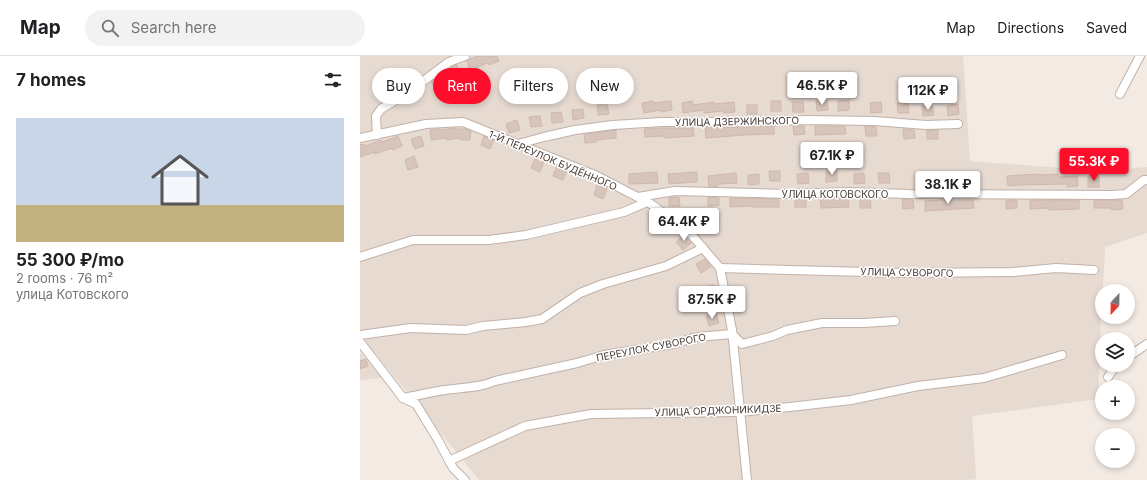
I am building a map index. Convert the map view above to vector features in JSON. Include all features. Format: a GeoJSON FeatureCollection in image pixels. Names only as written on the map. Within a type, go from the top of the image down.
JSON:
{"type":"FeatureCollection","features":[{"type":"Feature","properties":{"kind":"street"},"geometry":{"type":"LineString","coordinates":[[377,135],[376,116],[381,108],[406,94],[449,62],[465,56]]}},
{"type":"Feature","properties":{"kind":"street"},"geometry":{"type":"LineString","coordinates":[[1120,94],[1140,56]]}},
{"type":"Feature","properties":{"kind":"street","name":"УЛИЦА ДЗЕРЖИНСКОГО"},"geometry":{"type":"LineString","coordinates":[[518,144],[575,130],[613,124],[808,120],[874,121],[926,126],[958,124]]}},
{"type":"Feature","properties":{"kind":"street","name":"1-Й ПЕРЕУЛОК БУДЁННОГО"},"geometry":{"type":"LineString","coordinates":[[360,138],[426,124],[463,122],[597,176],[647,202],[690,233],[720,268]]}},
{"type":"Feature","properties":{"kind":"street","name":"УЛИЦА КОТОВСКОГО"},"geometry":{"type":"LineString","coordinates":[[638,197],[675,191],[788,194],[848,192],[916,194],[1112,195],[1126,194],[1144,180],[1147,180]]}},
{"type":"Feature","properties":{"kind":"street"},"geometry":{"type":"LineString","coordinates":[[360,257],[413,240],[489,240],[526,235],[624,212],[647,202]]}},
{"type":"Feature","properties":{"kind":"street"},"geometry":{"type":"LineString","coordinates":[[360,335],[410,328],[466,330],[483,326],[526,322],[542,318],[580,293],[603,284],[666,266],[703,248]]}},
{"type":"Feature","properties":{"kind":"street"},"geometry":{"type":"LineString","coordinates":[[720,268],[732,334],[746,480]]}},
{"type":"Feature","properties":{"kind":"street","name":"УЛИЦА СУВОРОГО"},"geometry":{"type":"LineString","coordinates":[[720,268],[904,273],[1014,272],[1056,268],[1094,270]]}},
{"type":"Feature","properties":{"kind":"street"},"geometry":{"type":"LineString","coordinates":[[732,334],[742,344],[773,336],[787,330],[822,323],[895,321]]}},
{"type":"Feature","properties":{"kind":"street","name":"ПЕРЕУЛОК СУВОРОГО"},"geometry":{"type":"LineString","coordinates":[[402,398],[440,390],[476,387],[495,381],[577,363],[604,355],[673,344],[697,337],[732,334]]}},
{"type":"Feature","properties":{"kind":"street"},"geometry":{"type":"LineString","coordinates":[[360,342],[402,398],[416,404],[453,468],[465,480]]}},
{"type":"Feature","properties":{"kind":"street"},"geometry":{"type":"LineString","coordinates":[[1135,352],[1147,344]]}},
{"type":"Feature","properties":{"kind":"street","name":"УЛИЦА ОРДЖОНИКИДЗЕ"},"geometry":{"type":"LineString","coordinates":[[449,461],[525,426],[584,415],[740,412],[851,400],[918,386],[984,378],[1062,355]]}},
{"type":"Feature","properties":{"kind":"street"},"geometry":{"type":"LineString","coordinates":[[1108,377],[1112,372]]}},
{"type":"Feature","properties":{"kind":"shaded area"},"geometry":{"type":"Polygon","coordinates":[[[360,56],[963,56],[970,161],[1102,171],[1147,167],[1147,233],[1105,247],[1103,284],[1095,284],[1095,324],[1101,324],[1100,332],[1095,332],[1095,372],[1099,372],[1099,380],[1095,380],[1095,399],[972,416],[976,479],[479,480],[379,358],[360,338],[360,56]]]}},
{"type":"Feature","properties":{"kind":"shaded area"},"geometry":{"type":"Polygon","coordinates":[[[360,353],[382,378],[360,380],[360,353]]]}},
{"type":"Feature","properties":{"kind":"building"},"geometry":{"type":"Polygon","coordinates":[[[478,56],[497,56],[499,61],[489,65],[488,63],[475,68],[469,68],[467,61],[478,56]]]}},
{"type":"Feature","properties":{"kind":"building"},"geometry":{"type":"Polygon","coordinates":[[[457,65],[458,68],[451,68],[457,65]]]}},
{"type":"Feature","properties":{"kind":"building"},"geometry":{"type":"Polygon","coordinates":[[[827,100],[828,110],[817,111],[816,101],[827,100]]]}},
{"type":"Feature","properties":{"kind":"building"},"geometry":{"type":"Polygon","coordinates":[[[849,100],[849,110],[838,111],[838,101],[849,100]]]}},
{"type":"Feature","properties":{"kind":"building"},"geometry":{"type":"Polygon","coordinates":[[[653,101],[654,103],[671,101],[672,110],[644,113],[642,103],[653,101]]]}},
{"type":"Feature","properties":{"kind":"building"},"geometry":{"type":"Polygon","coordinates":[[[692,101],[693,105],[714,102],[714,104],[734,102],[735,112],[724,113],[724,111],[704,113],[704,110],[683,113],[682,103],[692,101]]]}},
{"type":"Feature","properties":{"kind":"building"},"geometry":{"type":"Polygon","coordinates":[[[771,101],[781,101],[781,111],[771,111],[771,101]]]}},
{"type":"Feature","properties":{"kind":"building"},"geometry":{"type":"Polygon","coordinates":[[[792,102],[803,102],[804,112],[793,112],[792,102]]]}},
{"type":"Feature","properties":{"kind":"building"},"geometry":{"type":"Polygon","coordinates":[[[881,102],[882,112],[871,113],[870,103],[881,102]]]}},
{"type":"Feature","properties":{"kind":"building"},"geometry":{"type":"Polygon","coordinates":[[[897,103],[908,103],[909,113],[898,113],[897,103]]]}},
{"type":"Feature","properties":{"kind":"building"},"geometry":{"type":"Polygon","coordinates":[[[607,104],[609,114],[598,115],[597,105],[607,104]]]}},
{"type":"Feature","properties":{"kind":"building"},"geometry":{"type":"Polygon","coordinates":[[[958,104],[959,114],[948,116],[947,106],[958,104]]]}},
{"type":"Feature","properties":{"kind":"building"},"geometry":{"type":"Polygon","coordinates":[[[747,105],[757,105],[757,114],[747,114],[747,105]]]}},
{"type":"Feature","properties":{"kind":"building"},"geometry":{"type":"Polygon","coordinates":[[[932,105],[934,115],[923,116],[922,106],[932,105]]]}},
{"type":"Feature","properties":{"kind":"building"},"geometry":{"type":"Polygon","coordinates":[[[583,109],[584,118],[573,120],[572,110],[583,109]]]}},
{"type":"Feature","properties":{"kind":"building"},"geometry":{"type":"Polygon","coordinates":[[[561,112],[563,122],[552,123],[551,113],[561,112]]]}},
{"type":"Feature","properties":{"kind":"building"},"geometry":{"type":"Polygon","coordinates":[[[540,116],[542,126],[531,127],[529,117],[540,116]]]}},
{"type":"Feature","properties":{"kind":"building"},"geometry":{"type":"Polygon","coordinates":[[[517,120],[520,130],[509,133],[506,124],[517,120]]]}},
{"type":"Feature","properties":{"kind":"building"},"geometry":{"type":"Polygon","coordinates":[[[774,126],[774,134],[706,138],[705,128],[774,126]]]}},
{"type":"Feature","properties":{"kind":"building"},"geometry":{"type":"Polygon","coordinates":[[[793,126],[804,126],[805,134],[794,135],[793,126]]]}},
{"type":"Feature","properties":{"kind":"building"},"geometry":{"type":"Polygon","coordinates":[[[815,126],[845,126],[846,134],[815,135],[815,126]]]}},
{"type":"Feature","properties":{"kind":"building"},"geometry":{"type":"Polygon","coordinates":[[[865,126],[876,127],[877,136],[866,136],[865,126]]]}},
{"type":"Feature","properties":{"kind":"building"},"geometry":{"type":"Polygon","coordinates":[[[456,128],[471,131],[470,140],[460,140],[460,138],[447,140],[447,138],[431,140],[430,130],[456,128]]]}},
{"type":"Feature","properties":{"kind":"building"},"geometry":{"type":"Polygon","coordinates":[[[693,128],[694,136],[664,138],[664,136],[645,137],[644,129],[693,128]]]}},
{"type":"Feature","properties":{"kind":"building"},"geometry":{"type":"Polygon","coordinates":[[[903,129],[914,130],[915,138],[904,139],[903,129]]]}},
{"type":"Feature","properties":{"kind":"building"},"geometry":{"type":"Polygon","coordinates":[[[616,130],[616,138],[596,140],[596,142],[585,143],[584,134],[616,130]]]}},
{"type":"Feature","properties":{"kind":"building"},"geometry":{"type":"Polygon","coordinates":[[[927,130],[938,130],[938,139],[927,139],[927,130]]]}},
{"type":"Feature","properties":{"kind":"building"},"geometry":{"type":"Polygon","coordinates":[[[398,136],[402,146],[392,150],[392,148],[360,157],[360,145],[364,144],[365,146],[381,140],[382,142],[398,136]]]}},
{"type":"Feature","properties":{"kind":"building"},"geometry":{"type":"Polygon","coordinates":[[[421,136],[424,146],[415,149],[411,139],[421,136]]]}},
{"type":"Feature","properties":{"kind":"building"},"geometry":{"type":"Polygon","coordinates":[[[484,136],[494,140],[490,149],[481,145],[484,136]]]}},
{"type":"Feature","properties":{"kind":"building"},"geometry":{"type":"Polygon","coordinates":[[[414,156],[418,167],[408,170],[405,160],[414,156]]]}},
{"type":"Feature","properties":{"kind":"building"},"geometry":{"type":"Polygon","coordinates":[[[535,158],[544,161],[540,172],[531,168],[535,158]]]}},
{"type":"Feature","properties":{"kind":"building"},"geometry":{"type":"Polygon","coordinates":[[[557,166],[567,170],[563,180],[553,176],[557,166]]]}},
{"type":"Feature","properties":{"kind":"building"},"geometry":{"type":"Polygon","coordinates":[[[769,171],[780,171],[780,181],[770,181],[769,171]]]}},
{"type":"Feature","properties":{"kind":"building"},"geometry":{"type":"Polygon","coordinates":[[[837,171],[837,181],[826,182],[826,172],[837,171]]]}},
{"type":"Feature","properties":{"kind":"building"},"geometry":{"type":"Polygon","coordinates":[[[657,172],[658,183],[629,184],[629,174],[657,172]]]}},
{"type":"Feature","properties":{"kind":"building"},"geometry":{"type":"Polygon","coordinates":[[[697,172],[697,182],[669,184],[668,174],[697,172]]]}},
{"type":"Feature","properties":{"kind":"building"},"geometry":{"type":"Polygon","coordinates":[[[736,173],[737,183],[720,184],[718,187],[709,186],[708,176],[736,173]]]}},
{"type":"Feature","properties":{"kind":"building"},"geometry":{"type":"Polygon","coordinates":[[[808,173],[809,183],[798,184],[797,174],[808,173]]]}},
{"type":"Feature","properties":{"kind":"building"},"geometry":{"type":"Polygon","coordinates":[[[864,173],[865,183],[854,184],[854,174],[864,173]]]}},
{"type":"Feature","properties":{"kind":"building"},"geometry":{"type":"Polygon","coordinates":[[[878,173],[889,173],[890,183],[879,183],[878,173]]]}},
{"type":"Feature","properties":{"kind":"building"},"geometry":{"type":"Polygon","coordinates":[[[759,174],[759,184],[748,185],[748,175],[759,174]]]}},
{"type":"Feature","properties":{"kind":"building"},"geometry":{"type":"Polygon","coordinates":[[[1058,174],[1058,177],[1077,176],[1078,186],[1067,187],[1067,184],[1008,186],[1007,176],[1058,174]]]}},
{"type":"Feature","properties":{"kind":"building"},"geometry":{"type":"Polygon","coordinates":[[[976,175],[977,186],[966,186],[965,176],[976,175]]]}},
{"type":"Feature","properties":{"kind":"building"},"geometry":{"type":"Polygon","coordinates":[[[947,176],[948,186],[937,187],[936,177],[947,176]]]}},
{"type":"Feature","properties":{"kind":"building"},"geometry":{"type":"Polygon","coordinates":[[[1088,177],[1099,177],[1099,187],[1088,187],[1088,177]]]}},
{"type":"Feature","properties":{"kind":"building"},"geometry":{"type":"Polygon","coordinates":[[[597,185],[607,189],[603,199],[594,195],[597,185]]]}},
{"type":"Feature","properties":{"kind":"building"},"geometry":{"type":"Polygon","coordinates":[[[679,197],[680,206],[669,206],[669,198],[679,197]]]}},
{"type":"Feature","properties":{"kind":"building"},"geometry":{"type":"Polygon","coordinates":[[[708,197],[719,198],[719,205],[708,206],[708,197]]]}},
{"type":"Feature","properties":{"kind":"building"},"geometry":{"type":"Polygon","coordinates":[[[730,198],[779,199],[779,207],[730,207],[730,198]]]}},
{"type":"Feature","properties":{"kind":"building"},"geometry":{"type":"Polygon","coordinates":[[[820,198],[848,198],[849,207],[821,208],[820,198]]]}},
{"type":"Feature","properties":{"kind":"building"},"geometry":{"type":"Polygon","coordinates":[[[860,198],[870,198],[871,208],[860,208],[860,198]]]}},
{"type":"Feature","properties":{"kind":"building"},"geometry":{"type":"Polygon","coordinates":[[[795,199],[806,199],[806,207],[795,207],[795,199]]]}},
{"type":"Feature","properties":{"kind":"building"},"geometry":{"type":"Polygon","coordinates":[[[902,199],[913,200],[914,208],[903,209],[902,199]]]}},
{"type":"Feature","properties":{"kind":"building"},"geometry":{"type":"Polygon","coordinates":[[[973,200],[974,208],[925,211],[925,201],[973,200]]]}},
{"type":"Feature","properties":{"kind":"building"},"geometry":{"type":"Polygon","coordinates":[[[1006,200],[1017,200],[1017,208],[1006,209],[1006,200]]]}},
{"type":"Feature","properties":{"kind":"building"},"geometry":{"type":"Polygon","coordinates":[[[1030,200],[1079,200],[1079,209],[1030,209],[1030,200]]]}},
{"type":"Feature","properties":{"kind":"building"},"geometry":{"type":"Polygon","coordinates":[[[1094,200],[1122,200],[1123,209],[1112,210],[1111,208],[1094,208],[1094,200]]]}},
{"type":"Feature","properties":{"kind":"building"},"geometry":{"type":"Polygon","coordinates":[[[684,235],[691,243],[683,250],[676,242],[684,235]]]}},
{"type":"Feature","properties":{"kind":"building"},"geometry":{"type":"Polygon","coordinates":[[[705,259],[711,267],[701,273],[696,264],[705,259]]]}},
{"type":"Feature","properties":{"kind":"building"},"geometry":{"type":"Polygon","coordinates":[[[714,285],[717,295],[706,298],[703,288],[714,285]]]}},
{"type":"Feature","properties":{"kind":"building"},"geometry":{"type":"Polygon","coordinates":[[[716,313],[719,323],[709,326],[706,316],[716,313]]]}},
{"type":"Feature","properties":{"kind":"building"},"geometry":{"type":"Polygon","coordinates":[[[366,359],[368,366],[360,369],[360,361],[366,359]]]}}]}
